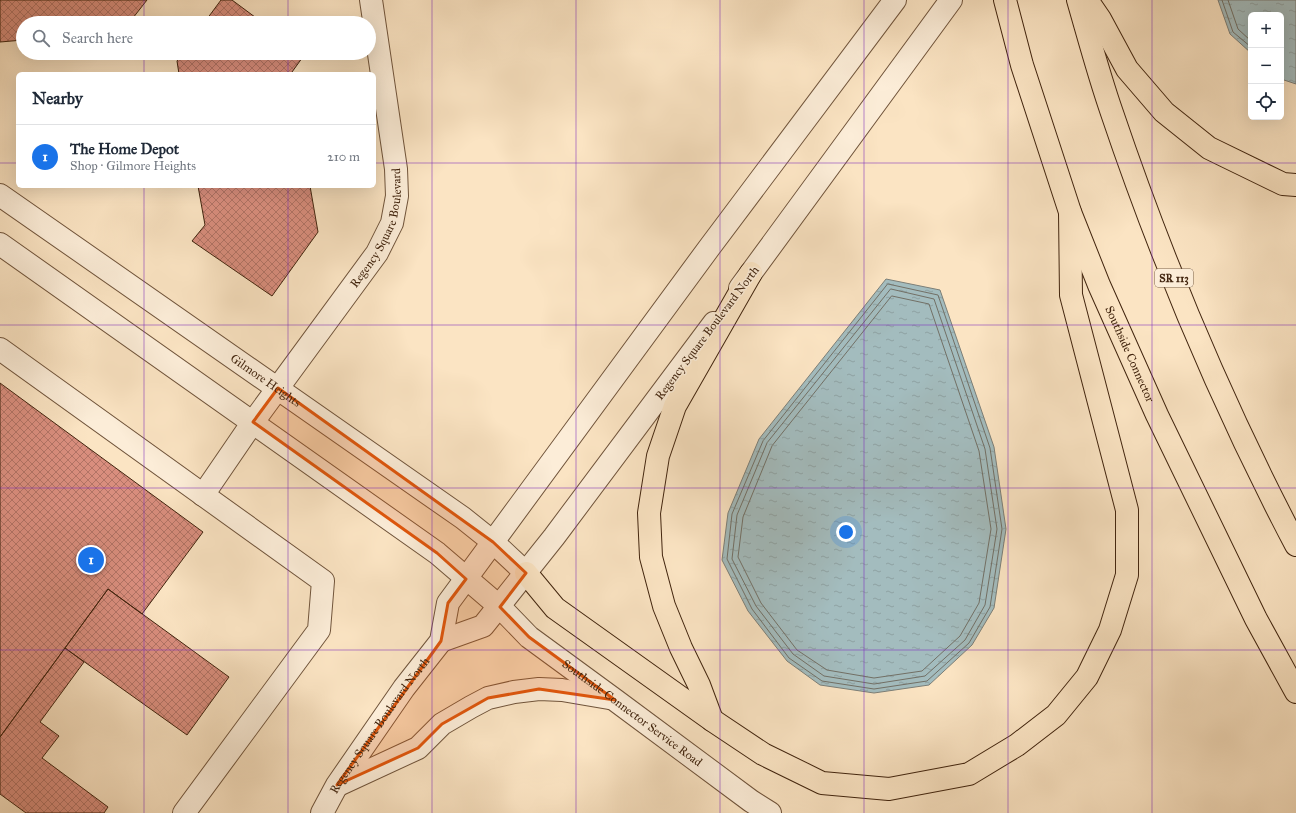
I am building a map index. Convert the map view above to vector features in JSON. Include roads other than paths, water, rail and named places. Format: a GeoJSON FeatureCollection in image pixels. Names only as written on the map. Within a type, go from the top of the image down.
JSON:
{"type":"FeatureCollection","features":[{"type":"Feature","properties":{"kind":"highway","name":"Southside Connector"},"geometry":{"type":"LineString","coordinates":[[1005,0],[1022,65],[1070,212],[1098,285],[1157,415],[1256,619],[1296,692]]}},
{"type":"Feature","properties":{"kind":"highway","name":"SR 113"},"geometry":{"type":"LineString","coordinates":[[1078,0],[1111,112],[1148,214],[1197,336],[1275,505],[1296,545]]}},
{"type":"Feature","properties":{"kind":"highway"},"geometry":{"type":"LineString","coordinates":[[1087,0],[1100,19],[1128,69],[1164,112],[1209,148],[1283,184],[1296,185]]}},
{"type":"Feature","properties":{"kind":"highway"},"geometry":{"type":"LineString","coordinates":[[526,573],[555,608],[712,720],[763,754],[822,783],[889,789],[969,774],[1017,745],[1056,715],[1087,677],[1110,630],[1127,575],[1128,510],[1071,295],[1070,212]]}},
{"type":"Feature","properties":{"kind":"highway"},"geometry":{"type":"LineString","coordinates":[[712,720],[699,685],[681,648],[664,606],[651,557],[649,513],[658,456],[675,406],[752,273]]}},
{"type":"Feature","properties":{"kind":"street","name":"Regency Square Boulevard"},"geometry":{"type":"LineString","coordinates":[[371,0],[373,16]]}},
{"type":"Feature","properties":{"kind":"street","name":"Regency Square Boulevard North"},"geometry":{"type":"LineString","coordinates":[[322,813],[337,786],[404,688],[441,641],[448,603],[709,248],[896,0]]}},
{"type":"Feature","properties":{"kind":"street","name":"Regency Square Boulevard North"},"geometry":{"type":"LineString","coordinates":[[441,641],[483,626],[500,607],[752,273],[951,0]]}},
{"type":"Feature","properties":{"kind":"street","name":"Regency Square Boulevard"},"geometry":{"type":"LineString","coordinates":[[204,495],[252,422],[377,253],[392,223],[397,196],[396,169],[376,34]]}},
{"type":"Feature","properties":{"kind":"street","name":"Gilmore Heights"},"geometry":{"type":"LineString","coordinates":[[0,196],[278,388],[456,514],[493,542],[526,573]]}},
{"type":"Feature","properties":{"kind":"street"},"geometry":{"type":"LineString","coordinates":[[0,244],[437,553],[500,607]]}},
{"type":"Feature","properties":{"kind":"street"},"geometry":{"type":"LineString","coordinates":[[0,349],[323,581],[319,630],[184,813]]}},
{"type":"Feature","properties":{"kind":"street","name":"Southside Connector Service Road"},"geometry":{"type":"LineString","coordinates":[[500,607],[529,637],[751,801],[770,813]]}},
{"type":"Feature","properties":{"kind":"street"},"geometry":{"type":"LineString","coordinates":[[337,786],[418,748],[442,724],[488,698],[514,692],[539,689],[562,690],[615,700]]}},
{"type":"Feature","properties":{"kind":"water"},"geometry":{"type":"Polygon","coordinates":[[[1218,0],[1296,0],[1296,84],[1284,80],[1284,12],[1248,12],[1248,50],[1230,34],[1218,0]]]}},
{"type":"Feature","properties":{"kind":"water"},"geometry":{"type":"Polygon","coordinates":[[[886,279],[940,290],[994,447],[1006,529],[994,608],[972,645],[929,685],[874,693],[820,685],[787,661],[748,611],[722,560],[728,513],[759,439],[886,279]]]}},
{"type":"Feature","properties":{"kind":"place","name":"The Home Depot"},"geometry":{"type":"Point","coordinates":[91,560]}}]}
